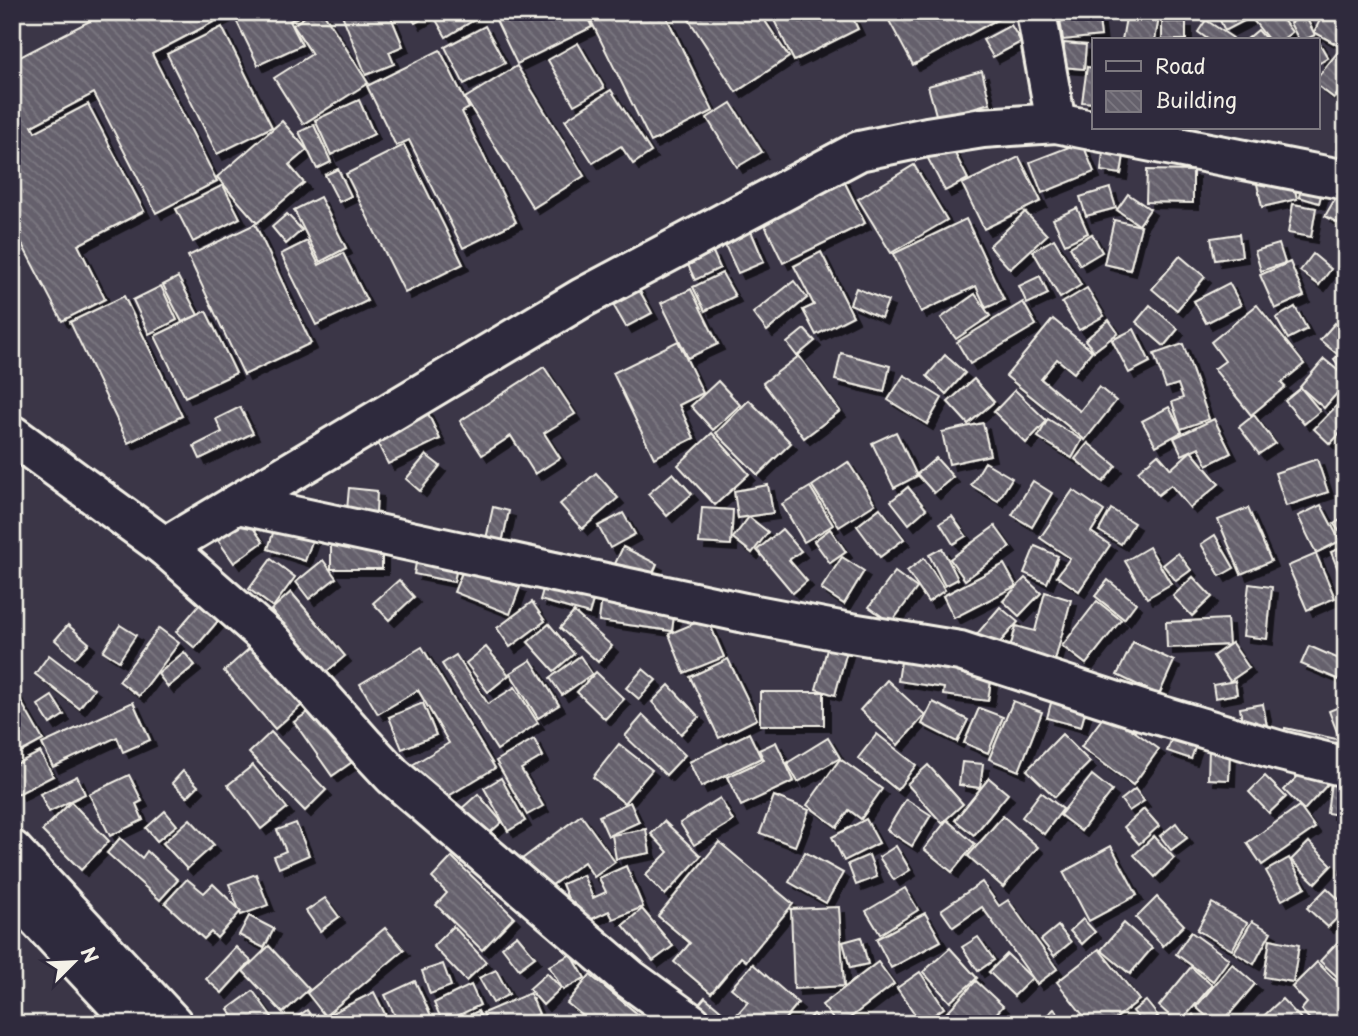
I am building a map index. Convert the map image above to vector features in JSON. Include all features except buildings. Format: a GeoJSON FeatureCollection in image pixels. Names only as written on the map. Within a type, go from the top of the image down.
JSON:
{"type":"FeatureCollection","features":[{"type":"Feature","properties":{"kind":"main road"},"geometry":{"type":"LineString","coordinates":[[1036,12],[1056,123]]}},
{"type":"Feature","properties":{"kind":"main road"},"geometry":{"type":"LineString","coordinates":[[165,547],[582,298],[859,151],[927,136],[984,128],[1056,123],[1346,180]]}},
{"type":"Feature","properties":{"kind":"main road"},"geometry":{"type":"LineString","coordinates":[[12,435],[165,547],[271,641],[393,776],[630,979],[692,1024]]}},
{"type":"Feature","properties":{"kind":"main road"},"geometry":{"type":"LineString","coordinates":[[237,504],[745,613],[960,651],[1155,714],[1281,751],[1346,766]]}},
{"type":"Feature","properties":{"kind":"main road"},"geometry":{"type":"LineString","coordinates":[[12,850],[173,1024]]}},
{"type":"Feature","properties":{"kind":"main road"},"geometry":{"type":"LineString","coordinates":[[12,891],[136,1024]]}}]}
